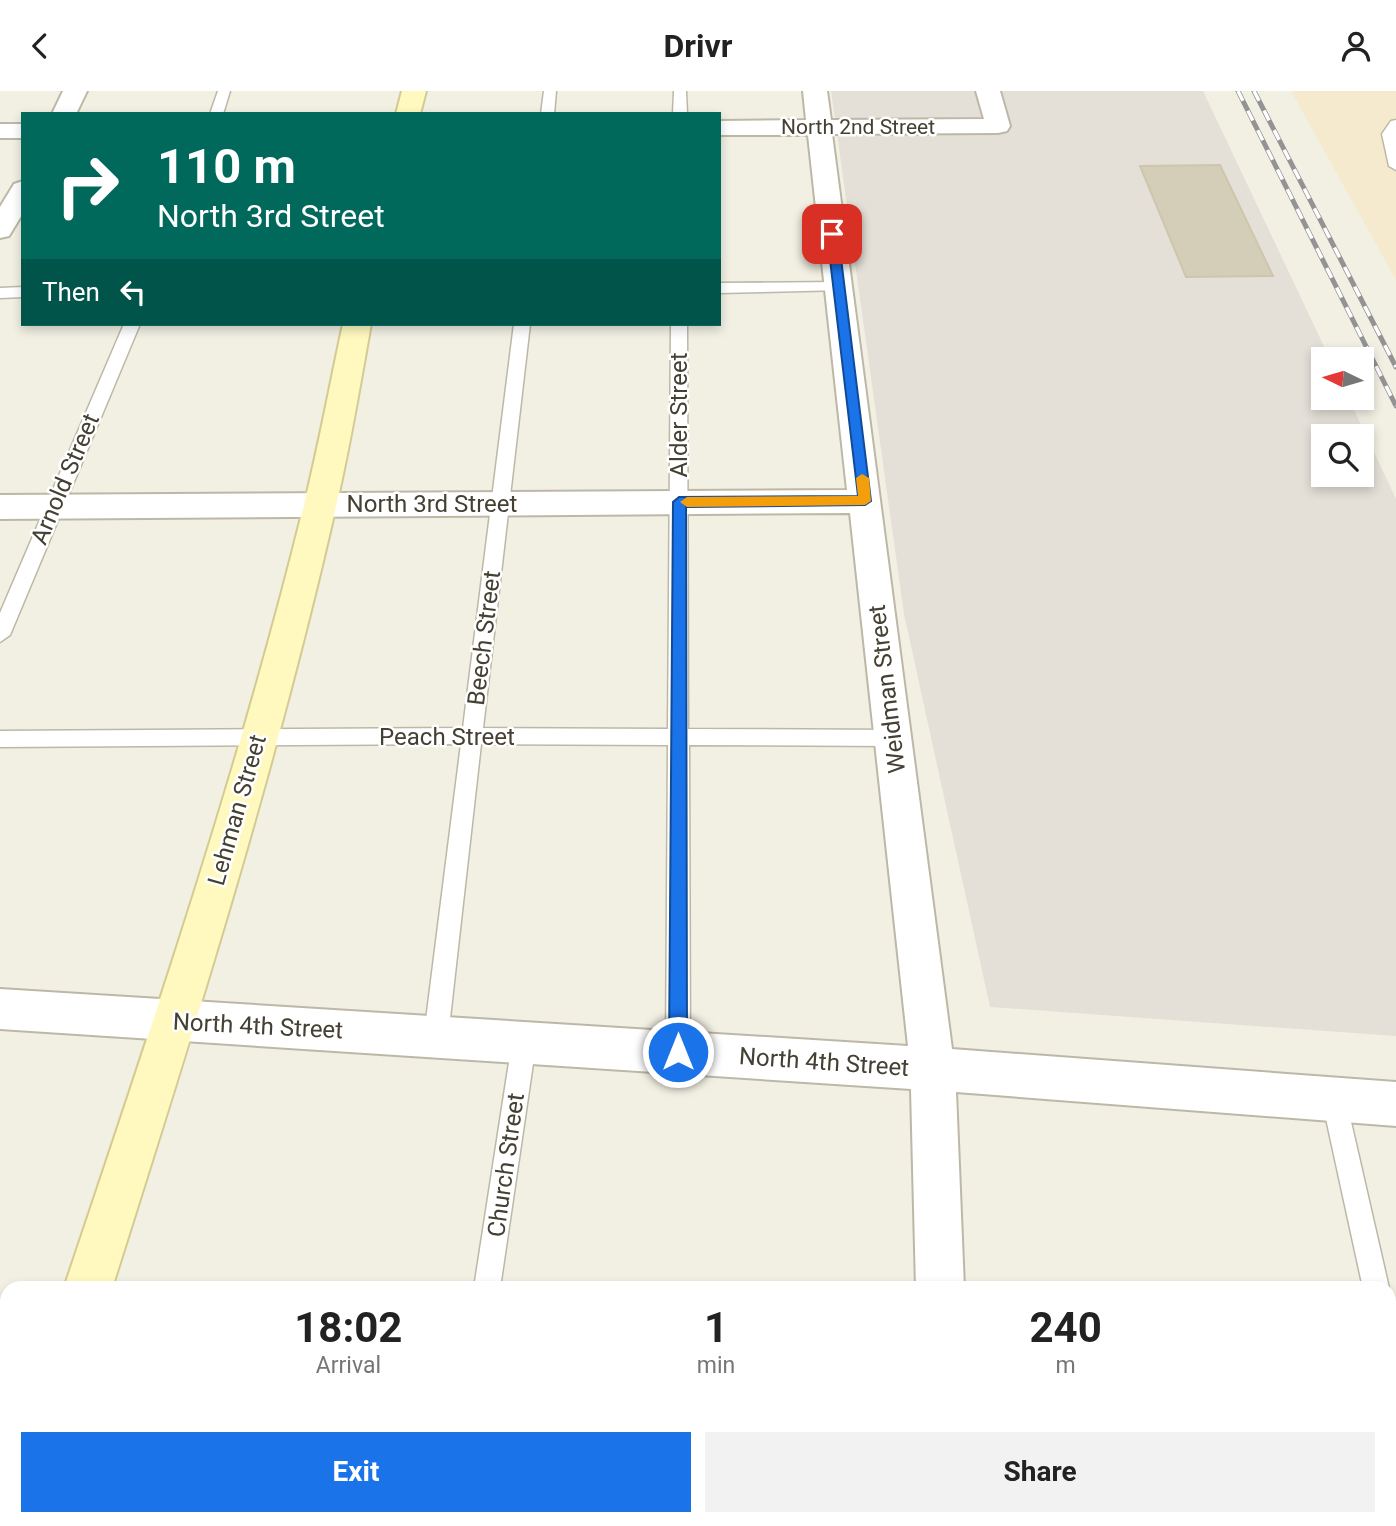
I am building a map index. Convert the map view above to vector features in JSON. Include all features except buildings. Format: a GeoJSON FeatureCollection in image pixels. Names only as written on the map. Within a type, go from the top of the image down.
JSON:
{"type":"FeatureCollection","features":[{"type":"Feature","properties":{"kind":"main road"},"geometry":{"type":"LineString","coordinates":[[409,112],[414,91]]}},
{"type":"Feature","properties":{"kind":"main road","name":"Lehman Street"},"geometry":{"type":"LineString","coordinates":[[90,1281],[175,1021],[259,738],[320,505],[357,326]]}},
{"type":"Feature","properties":{"kind":"street"},"geometry":{"type":"LineString","coordinates":[[65,112],[75,91]]}},
{"type":"Feature","properties":{"kind":"street","name":"Weidman Street"},"geometry":{"type":"LineString","coordinates":[[815,91],[933,1069],[940,1281]]}},
{"type":"Feature","properties":{"kind":"street","name":"North 2nd Street"},"geometry":{"type":"LineString","coordinates":[[721,128],[998,126],[988,91]]}},
{"type":"Feature","properties":{"kind":"street"},"geometry":{"type":"LineString","coordinates":[[0,131],[21,131]]}},
{"type":"Feature","properties":{"kind":"street"},"geometry":{"type":"LineString","coordinates":[[0,230],[21,193]]}},
{"type":"Feature","properties":{"kind":"street","name":"North 3rd Street"},"geometry":{"type":"LineString","coordinates":[[0,507],[865,501]]}},
{"type":"Feature","properties":{"kind":"street","name":"North 4th Street"},"geometry":{"type":"LineString","coordinates":[[0,1009],[933,1069],[1396,1104]]}},
{"type":"Feature","properties":{"kind":"lane"},"geometry":{"type":"LineString","coordinates":[[217,112],[224,91]]}},
{"type":"Feature","properties":{"kind":"lane"},"geometry":{"type":"LineString","coordinates":[[547,112],[550,91]]}},
{"type":"Feature","properties":{"kind":"lane"},"geometry":{"type":"LineString","coordinates":[[680,91],[680,112]]}},
{"type":"Feature","properties":{"kind":"lane"},"geometry":{"type":"LineString","coordinates":[[1396,124],[1389,134],[1396,166]]}},
{"type":"Feature","properties":{"kind":"lane"},"geometry":{"type":"LineString","coordinates":[[721,288],[839,287]]}},
{"type":"Feature","properties":{"kind":"lane"},"geometry":{"type":"LineString","coordinates":[[0,293],[21,292]]}},
{"type":"Feature","properties":{"kind":"lane","name":"Arnold Street"},"geometry":{"type":"LineString","coordinates":[[0,635],[131,326]]}},
{"type":"Feature","properties":{"kind":"lane","name":"Beech Street"},"geometry":{"type":"LineString","coordinates":[[436,1036],[522,326]]}},
{"type":"Feature","properties":{"kind":"lane","name":"Alder Street"},"geometry":{"type":"LineString","coordinates":[[678,1052],[680,326]]}},
{"type":"Feature","properties":{"kind":"lane","name":"Peach Street"},"geometry":{"type":"LineString","coordinates":[[0,739],[472,736],[894,738]]}},
{"type":"Feature","properties":{"kind":"lane","name":"Church Street"},"geometry":{"type":"LineString","coordinates":[[488,1281],[524,1043]]}},
{"type":"Feature","properties":{"kind":"lane"},"geometry":{"type":"LineString","coordinates":[[1334,1100],[1374,1281]]}},
{"type":"Feature","properties":{"kind":"shaded area"},"geometry":{"type":"Polygon","coordinates":[[[831,91],[1203,91],[1324,347],[1311,347],[1311,410],[1354,410],[1361,424],[1311,424],[1311,487],[1374,487],[1374,452],[1396,499],[1396,1036],[990,1007],[904,614],[831,91]]]}},
{"type":"Feature","properties":{"kind":"shaded area"},"geometry":{"type":"Polygon","coordinates":[[[1291,91],[1396,91],[1396,280],[1291,91]]]}},
{"type":"Feature","properties":{"kind":"railway"},"geometry":{"type":"LineString","coordinates":[[1238,91],[1396,406]]}},
{"type":"Feature","properties":{"kind":"railway"},"geometry":{"type":"LineString","coordinates":[[1254,91],[1396,367]]}},
{"type":"Feature","properties":{"kind":"slow traffic"},"geometry":{"type":"LineString","coordinates":[[687,502],[865,501],[862,478]]}},
{"type":"Feature","properties":{"kind":"route"},"geometry":{"type":"LineString","coordinates":[[678,1052],[679,502],[865,501],[832,234]]}}]}
